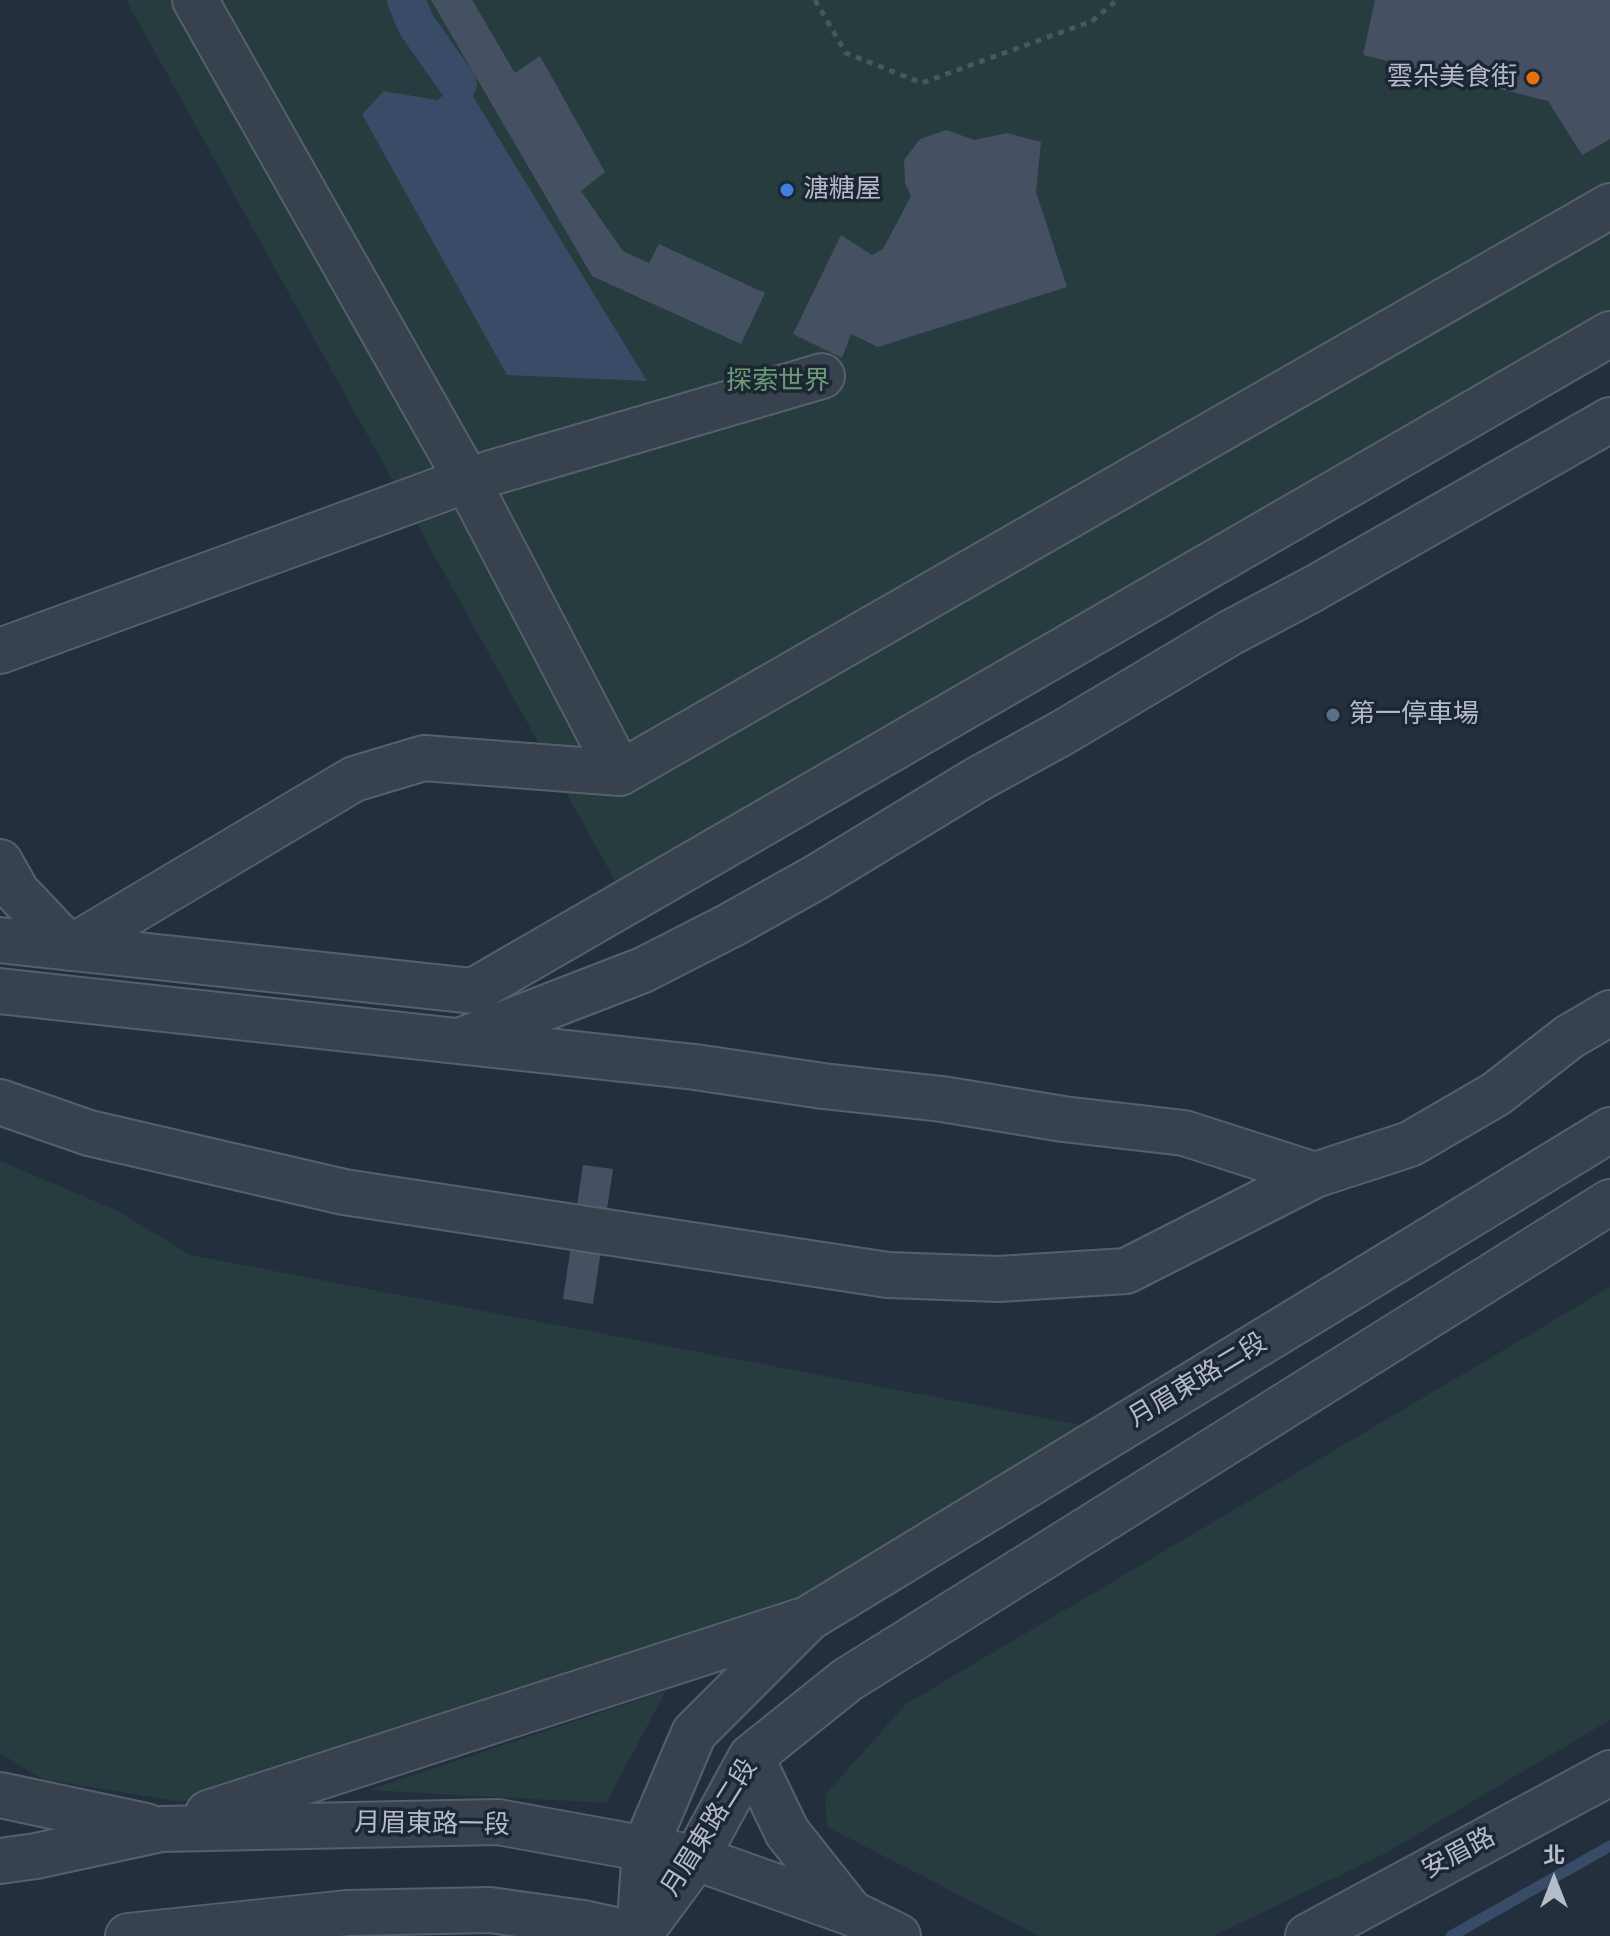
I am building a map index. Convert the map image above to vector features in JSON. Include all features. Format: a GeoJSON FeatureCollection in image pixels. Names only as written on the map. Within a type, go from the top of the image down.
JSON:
{"type":"FeatureCollection","features":[{"type":"Feature","properties":{"kind":"street"},"geometry":{"type":"LineString","coordinates":[[195,0],[467,480],[620,773]]}},
{"type":"Feature","properties":{"kind":"street"},"geometry":{"type":"LineString","coordinates":[[70,948],[354,779],[424,758],[620,773],[1610,206]]}},
{"type":"Feature","properties":{"kind":"street"},"geometry":{"type":"LineString","coordinates":[[0,940],[473,991],[1610,334]]}},
{"type":"Feature","properties":{"kind":"street"},"geometry":{"type":"LineString","coordinates":[[0,651],[467,480],[822,376]]}},
{"type":"Feature","properties":{"kind":"street"},"geometry":{"type":"LineString","coordinates":[[456,1042],[643,970],[731,925],[1230,633],[1610,420]]}},
{"type":"Feature","properties":{"kind":"street"},"geometry":{"type":"LineString","coordinates":[[0,862],[17,892],[70,948]]}},
{"type":"Feature","properties":{"kind":"street"},"geometry":{"type":"LineString","coordinates":[[0,991],[695,1067],[942,1099],[1063,1119],[1184,1133],[1315,1175]]}},
{"type":"Feature","properties":{"kind":"street"},"geometry":{"type":"LineString","coordinates":[[0,1102],[89,1133],[344,1192],[888,1275],[999,1279],[1126,1271],[1315,1175],[1410,1144],[1496,1094],[1569,1037],[1610,1013]]}},
{"type":"Feature","properties":{"kind":"street","name":"月眉東路二段"},"geometry":{"type":"LineString","coordinates":[[640,1936],[645,1848],[694,1733],[809,1618],[1610,1130]]}},
{"type":"Feature","properties":{"kind":"street","name":"月眉東路二段"},"geometry":{"type":"LineString","coordinates":[[640,1936],[696,1858],[751,1757],[847,1680],[1610,1202]]}},
{"type":"Feature","properties":{"kind":"street"},"geometry":{"type":"LineString","coordinates":[[0,1795],[161,1829],[809,1618]]}},
{"type":"Feature","properties":{"kind":"street"},"geometry":{"type":"LineString","coordinates":[[751,1757],[787,1832],[851,1913]]}},
{"type":"Feature","properties":{"kind":"street","name":"安眉路"},"geometry":{"type":"LineString","coordinates":[[1308,1936],[1610,1773]]}},
{"type":"Feature","properties":{"kind":"street","name":"月眉東路一段"},"geometry":{"type":"LineString","coordinates":[[0,1861],[161,1829],[498,1822],[696,1858],[851,1913],[898,1936]]}},
{"type":"Feature","properties":{"kind":"street"},"geometry":{"type":"LineString","coordinates":[[128,1936],[347,1913],[490,1910],[583,1923],[640,1936]]}},
{"type":"Feature","properties":{"kind":"path"},"geometry":{"type":"LineString","coordinates":[[815,0],[846,53],[922,83],[1092,21],[1117,0]]}},
{"type":"Feature","properties":{"kind":"green space","name":"探索世界"},"geometry":{"type":"Polygon","coordinates":[[[126,0],[1610,0],[1610,313],[637,920],[126,0]]]}},
{"type":"Feature","properties":{"kind":"green space"},"geometry":{"type":"Polygon","coordinates":[[[0,1161],[118,1211],[190,1255],[1097,1428],[806,1599],[182,1802],[42,1779],[0,1753],[0,1161]]]}},
{"type":"Feature","properties":{"kind":"green space"},"geometry":{"type":"Polygon","coordinates":[[[1610,1287],[1610,1720],[1384,1854],[1213,1936],[1039,1936],[827,1827],[825,1795],[906,1704],[1610,1287]]]}},
{"type":"Feature","properties":{"kind":"green space"},"geometry":{"type":"Polygon","coordinates":[[[666,1691],[606,1803],[369,1790],[666,1691]]]}},
{"type":"Feature","properties":{"kind":"water"},"geometry":{"type":"Polygon","coordinates":[[[463,80],[647,381],[507,375],[362,114],[384,91],[437,100],[463,80]]]}},
{"type":"Feature","properties":{"kind":"building"},"geometry":{"type":"Polygon","coordinates":[[[431,0],[472,0],[515,73],[540,56],[605,172],[581,191],[623,251],[649,263],[659,244],[765,293],[741,344],[592,276],[431,0]]]}},
{"type":"Feature","properties":{"kind":"building","name":"雲朵美食街"},"geometry":{"type":"Polygon","coordinates":[[[1375,0],[1610,0],[1610,139],[1582,155],[1548,101],[1363,55],[1375,0]]]}},
{"type":"Feature","properties":{"kind":"building"},"geometry":{"type":"Polygon","coordinates":[[[947,130],[974,140],[1007,133],[1041,142],[1036,192],[1067,287],[878,347],[851,334],[842,358],[793,334],[841,235],[872,255],[883,249],[911,196],[905,183],[904,160],[920,139],[947,130]]]}},
{"type":"Feature","properties":{"kind":"building"},"geometry":{"type":"Polygon","coordinates":[[[583,1165],[613,1169],[593,1304],[563,1299],[583,1165]]]}},
{"type":"Feature","properties":{"kind":"waterway"},"geometry":{"type":"LineString","coordinates":[[406,0],[416,24],[458,84]]}},
{"type":"Feature","properties":{"kind":"waterway"},"geometry":{"type":"LineString","coordinates":[[1451,1936],[1610,1846]]}},
{"type":"Feature","properties":{"kind":"place","name":"雲朵美食街"},"geometry":{"type":"Point","coordinates":[1533,78]}},
{"type":"Feature","properties":{"kind":"place","name":"溏糖屋"},"geometry":{"type":"Point","coordinates":[787,190]}},
{"type":"Feature","properties":{"kind":"place","name":"第一停車場"},"geometry":{"type":"Point","coordinates":[1333,715]}}]}
